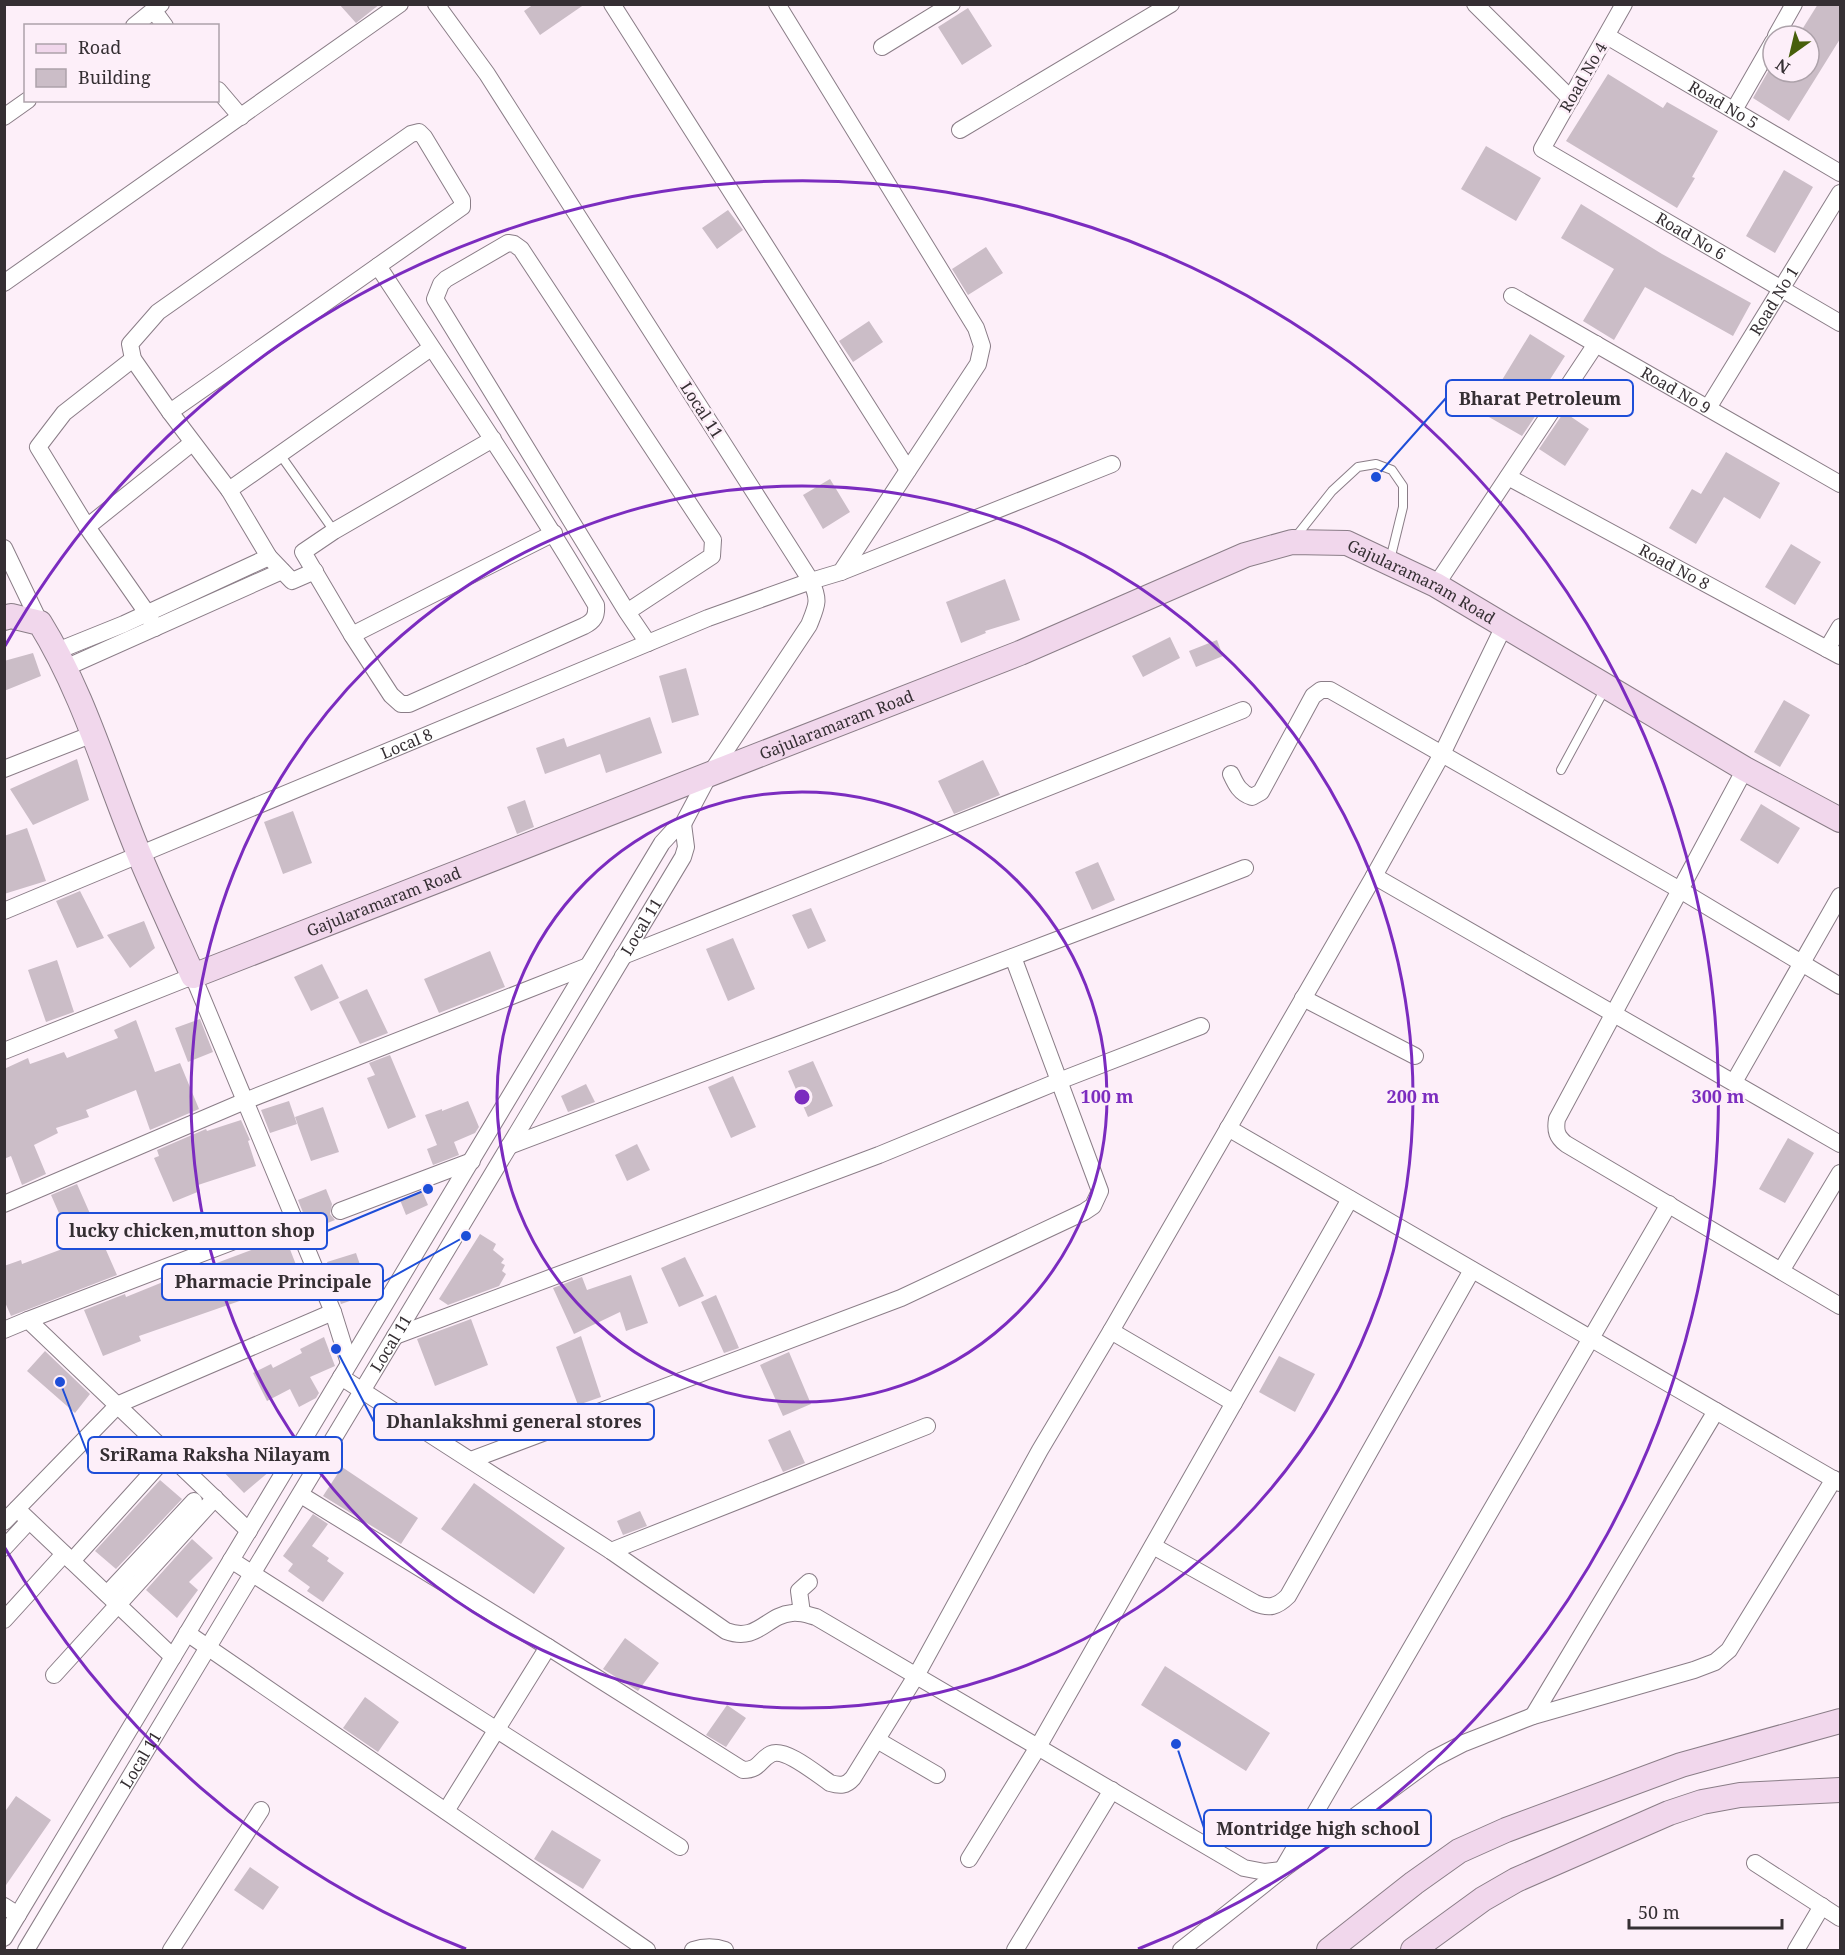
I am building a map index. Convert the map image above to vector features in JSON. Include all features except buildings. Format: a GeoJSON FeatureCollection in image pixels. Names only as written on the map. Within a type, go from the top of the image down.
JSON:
{"type":"FeatureCollection","features":[{"type":"Feature","properties":{"kind":"main road","name":"Gajularamaram Road"},"geometry":{"type":"LineString","coordinates":[[193,976],[1020,654],[1245,555],[1292,542],[1347,543],[1436,585],[1745,769],[1840,820]]}},
{"type":"Feature","properties":{"kind":"main road"},"geometry":{"type":"LineString","coordinates":[[4,618],[11,616],[40,623],[61,660],[93,734],[139,854],[193,976]]}},
{"type":"Feature","properties":{"kind":"main road"},"geometry":{"type":"LineString","coordinates":[[1329,1950],[1414,1883],[1460,1851],[1506,1830],[1681,1765],[1840,1721]]}},
{"type":"Feature","properties":{"kind":"main road"},"geometry":{"type":"LineString","coordinates":[[1413,1950],[1483,1899],[1516,1880],[1669,1813],[1702,1802],[1740,1795],[1840,1790]]}},
{"type":"Feature","properties":{"kind":"street"},"geometry":{"type":"LineString","coordinates":[[4,283],[400,4]]}},
{"type":"Feature","properties":{"kind":"street","name":"Local 11"},"geometry":{"type":"LineString","coordinates":[[4,1938],[11,1911],[122,1742],[662,843],[683,824],[708,777],[809,625],[816,608],[817,595],[811,581],[488,74],[436,4]]}},
{"type":"Feature","properties":{"kind":"street"},"geometry":{"type":"LineString","coordinates":[[612,4],[908,470]]}},
{"type":"Feature","properties":{"kind":"street"},"geometry":{"type":"LineString","coordinates":[[777,4],[976,328],[982,346],[978,364],[841,572]]}},
{"type":"Feature","properties":{"kind":"street"},"geometry":{"type":"LineString","coordinates":[[882,47],[952,4]]}},
{"type":"Feature","properties":{"kind":"street"},"geometry":{"type":"LineString","coordinates":[[960,130],[1171,4]]}},
{"type":"Feature","properties":{"kind":"street"},"geometry":{"type":"LineString","coordinates":[[1475,4],[1571,99]]}},
{"type":"Feature","properties":{"kind":"street","name":"Road No 4"},"geometry":{"type":"LineString","coordinates":[[1542,149],[1624,4]]}},
{"type":"Feature","properties":{"kind":"street"},"geometry":{"type":"LineString","coordinates":[[1783,24],[1794,4]]}},
{"type":"Feature","properties":{"kind":"street"},"geometry":{"type":"LineString","coordinates":[[137,24],[158,8],[164,24]]}},
{"type":"Feature","properties":{"kind":"street","name":"Road No 5"},"geometry":{"type":"LineString","coordinates":[[1607,36],[1840,173]]}},
{"type":"Feature","properties":{"kind":"street"},"geometry":{"type":"LineString","coordinates":[[1734,110],[1761,63]]}},
{"type":"Feature","properties":{"kind":"street"},"geometry":{"type":"LineString","coordinates":[[219,91],[241,117]]}},
{"type":"Feature","properties":{"kind":"street"},"geometry":{"type":"LineString","coordinates":[[4,117],[25,102]]}},
{"type":"Feature","properties":{"kind":"street"},"geometry":{"type":"LineString","coordinates":[[170,412],[462,207],[462,200],[419,132],[411,134],[158,312],[130,345],[133,359],[170,412],[229,490],[269,557],[292,581],[315,571]]}},
{"type":"Feature","properties":{"kind":"street","name":"Road No 6"},"geometry":{"type":"LineString","coordinates":[[1542,149],[1840,324]]}},
{"type":"Feature","properties":{"kind":"street","name":"Road No 1"},"geometry":{"type":"LineString","coordinates":[[1708,408],[1840,193]]}},
{"type":"Feature","properties":{"kind":"street"},"geometry":{"type":"LineString","coordinates":[[627,612],[712,556],[713,540],[521,249],[508,243],[446,279],[441,284],[435,298],[627,612],[648,643]]}},
{"type":"Feature","properties":{"kind":"street"},"geometry":{"type":"LineString","coordinates":[[378,266],[431,348],[493,439],[554,533],[596,605],[597,614],[592,622],[409,704],[401,704],[391,695],[352,635],[303,552],[334,531],[493,439]]}},
{"type":"Feature","properties":{"kind":"street","name":"Road No 9"},"geometry":{"type":"LineString","coordinates":[[1512,296],[1840,484]]}},
{"type":"Feature","properties":{"kind":"street"},"geometry":{"type":"LineString","coordinates":[[1436,585],[1596,344]]}},
{"type":"Feature","properties":{"kind":"street"},"geometry":{"type":"LineString","coordinates":[[229,490],[431,348]]}},
{"type":"Feature","properties":{"kind":"street"},"geometry":{"type":"LineString","coordinates":[[133,359],[64,413],[38,447],[87,528],[147,613],[155,628]]}},
{"type":"Feature","properties":{"kind":"street"},"geometry":{"type":"LineString","coordinates":[[87,528],[192,442]]}},
{"type":"Feature","properties":{"kind":"street","name":"Local 8"},"geometry":{"type":"LineString","coordinates":[[4,911],[708,618],[841,572],[1112,464]]}},
{"type":"Feature","properties":{"kind":"street","name":"Road No 8"},"geometry":{"type":"LineString","coordinates":[[1508,477],[1834,652]]}},
{"type":"Feature","properties":{"kind":"street"},"geometry":{"type":"LineString","coordinates":[[352,635],[554,533]]}},
{"type":"Feature","properties":{"kind":"street"},"geometry":{"type":"LineString","coordinates":[[4,548],[40,623]]}},
{"type":"Feature","properties":{"kind":"street"},"geometry":{"type":"LineString","coordinates":[[61,660],[147,613],[269,557]]}},
{"type":"Feature","properties":{"kind":"street"},"geometry":{"type":"LineString","coordinates":[[61,660],[155,628],[282,571]]}},
{"type":"Feature","properties":{"kind":"street"},"geometry":{"type":"LineString","coordinates":[[301,1495],[743,1770],[757,1767],[770,1754],[778,1752],[788,1755],[830,1783],[838,1786],[847,1785],[916,1676],[1040,1450],[1374,876],[1442,754],[1504,626]]}},
{"type":"Feature","properties":{"kind":"street"},"geometry":{"type":"LineString","coordinates":[[1834,652],[1840,627]]}},
{"type":"Feature","properties":{"kind":"street"},"geometry":{"type":"LineString","coordinates":[[1231,774],[1236,786],[1245,794],[1252,797],[1262,792],[1313,696],[1321,690],[1330,690],[1680,890],[1840,986]]}},
{"type":"Feature","properties":{"kind":"street"},"geometry":{"type":"LineString","coordinates":[[623,956],[1243,710]]}},
{"type":"Feature","properties":{"kind":"street"},"geometry":{"type":"LineString","coordinates":[[4,769],[93,734]]}},
{"type":"Feature","properties":{"kind":"street"},"geometry":{"type":"LineString","coordinates":[[1745,769],[1612,1013],[1557,1119],[1555,1128],[1558,1138],[1566,1144],[1840,1306]]}},
{"type":"Feature","properties":{"kind":"street","name":"Local 11"},"geometry":{"type":"LineString","coordinates":[[26,1950],[683,857],[686,847],[683,824]]}},
{"type":"Feature","properties":{"kind":"street"},"geometry":{"type":"LineString","coordinates":[[509,1146],[1245,868]]}},
{"type":"Feature","properties":{"kind":"street"},"geometry":{"type":"LineString","coordinates":[[1374,876],[1840,1144]]}},
{"type":"Feature","properties":{"kind":"street"},"geometry":{"type":"LineString","coordinates":[[1734,1082],[1840,896]]}},
{"type":"Feature","properties":{"kind":"street"},"geometry":{"type":"LineString","coordinates":[[471,1460],[901,1298],[1093,1206],[1100,1191],[1013,957]]}},
{"type":"Feature","properties":{"kind":"street"},"geometry":{"type":"LineString","coordinates":[[4,1204],[245,1101],[588,966]]}},
{"type":"Feature","properties":{"kind":"street"},"geometry":{"type":"LineString","coordinates":[[4,1051],[193,976],[333,1312],[345,1370],[362,1391],[610,1551],[726,1631],[738,1636],[750,1633],[790,1613],[802,1613],[816,1617],[1245,1868],[1265,1872],[1282,1870]]}},
{"type":"Feature","properties":{"kind":"street"},"geometry":{"type":"LineString","coordinates":[[1304,998],[1414,1056]]}},
{"type":"Feature","properties":{"kind":"street"},"geometry":{"type":"LineString","coordinates":[[566,1002],[588,1014]]}},
{"type":"Feature","properties":{"kind":"street"},"geometry":{"type":"LineString","coordinates":[[395,1336],[879,1155],[1201,1026]]}},
{"type":"Feature","properties":{"kind":"street"},"geometry":{"type":"LineString","coordinates":[[1181,1950],[1282,1870],[1433,1759],[1464,1743],[1533,1716],[1715,1662],[1730,1650],[1837,1481],[1228,1128]]}},
{"type":"Feature","properties":{"kind":"street"},"geometry":{"type":"LineString","coordinates":[[340,1211],[472,1161]]}},
{"type":"Feature","properties":{"kind":"street"},"geometry":{"type":"LineString","coordinates":[[1781,1271],[1840,1173]]}},
{"type":"Feature","properties":{"kind":"street"},"geometry":{"type":"LineString","coordinates":[[448,1198],[470,1210]]}},
{"type":"Feature","properties":{"kind":"street"},"geometry":{"type":"LineString","coordinates":[[969,1859],[1038,1747],[1350,1199]]}},
{"type":"Feature","properties":{"kind":"street"},"geometry":{"type":"LineString","coordinates":[[1282,1870],[1669,1204]]}},
{"type":"Feature","properties":{"kind":"street"},"geometry":{"type":"LineString","coordinates":[[4,1330],[294,1218]]}},
{"type":"Feature","properties":{"kind":"street"},"geometry":{"type":"LineString","coordinates":[[1153,1546],[1255,1604],[1266,1608],[1279,1605],[1288,1596],[1472,1270]]}},
{"type":"Feature","properties":{"kind":"street"},"geometry":{"type":"LineString","coordinates":[[4,1522],[118,1404],[333,1312]]}},
{"type":"Feature","properties":{"kind":"street"},"geometry":{"type":"LineString","coordinates":[[28,1320],[249,1531]]}},
{"type":"Feature","properties":{"kind":"street"},"geometry":{"type":"LineString","coordinates":[[1111,1330],[1234,1403]]}},
{"type":"Feature","properties":{"kind":"street"},"geometry":{"type":"LineString","coordinates":[[1533,1716],[1716,1411]]}},
{"type":"Feature","properties":{"kind":"street"},"geometry":{"type":"LineString","coordinates":[[610,1551],[927,1426]]}},
{"type":"Feature","properties":{"kind":"street"},"geometry":{"type":"LineString","coordinates":[[4,1620],[157,1467]]}},
{"type":"Feature","properties":{"kind":"street"},"geometry":{"type":"LineString","coordinates":[[112,1599],[215,1498]]}},
{"type":"Feature","properties":{"kind":"street"},"geometry":{"type":"LineString","coordinates":[[54,1675],[112,1599],[194,1501]]}},
{"type":"Feature","properties":{"kind":"street"},"geometry":{"type":"LineString","coordinates":[[17,1509],[173,1657]]}},
{"type":"Feature","properties":{"kind":"street"},"geometry":{"type":"LineString","coordinates":[[4,1548],[29,1521]]}},
{"type":"Feature","properties":{"kind":"street"},"geometry":{"type":"LineString","coordinates":[[231,1560],[680,1847]]}},
{"type":"Feature","properties":{"kind":"street"},"geometry":{"type":"LineString","coordinates":[[802,1613],[799,1591],[809,1582]]}},
{"type":"Feature","properties":{"kind":"street"},"geometry":{"type":"LineString","coordinates":[[187,1633],[647,1950]]}},
{"type":"Feature","properties":{"kind":"street"},"geometry":{"type":"LineString","coordinates":[[446,1810],[548,1647]]}},
{"type":"Feature","properties":{"kind":"street"},"geometry":{"type":"LineString","coordinates":[[877,1740],[937,1775]]}},
{"type":"Feature","properties":{"kind":"street"},"geometry":{"type":"LineString","coordinates":[[122,1742],[144,1754]]}},
{"type":"Feature","properties":{"kind":"street"},"geometry":{"type":"LineString","coordinates":[[1015,1950],[1112,1790]]}},
{"type":"Feature","properties":{"kind":"street"},"geometry":{"type":"LineString","coordinates":[[171,1950],[261,1810]]}},
{"type":"Feature","properties":{"kind":"street"},"geometry":{"type":"LineString","coordinates":[[1755,1863],[1840,1918]]}},
{"type":"Feature","properties":{"kind":"street"},"geometry":{"type":"LineString","coordinates":[[1796,1950],[1822,1906]]}},
{"type":"Feature","properties":{"kind":"street"},"geometry":{"type":"LineString","coordinates":[[693,1950],[715,1946],[725,1950]]}},
{"type":"Feature","properties":{"kind":"lane"},"geometry":{"type":"LineString","coordinates":[[279,453],[334,531]]}},
{"type":"Feature","properties":{"kind":"lane"},"geometry":{"type":"LineString","coordinates":[[1292,542],[1332,491],[1358,467],[1376,464],[1392,470],[1403,486],[1403,507],[1389,563]]}},
{"type":"Feature","properties":{"kind":"lane"},"geometry":{"type":"LineString","coordinates":[[1561,770],[1606,687]]}},
{"type":"Feature","properties":{"kind":"place","name":"Bharat Petroleum"},"geometry":{"type":"Point","coordinates":[1376,477]}},
{"type":"Feature","properties":{"kind":"place","name":"lucky chicken,mutton shop"},"geometry":{"type":"Point","coordinates":[428,1189]}},
{"type":"Feature","properties":{"kind":"place","name":"Pharmacie Principale"},"geometry":{"type":"Point","coordinates":[466,1236]}},
{"type":"Feature","properties":{"kind":"place","name":"Dhanlakshmi general stores"},"geometry":{"type":"Point","coordinates":[336,1349]}},
{"type":"Feature","properties":{"kind":"place","name":"SriRama Raksha Nilayam"},"geometry":{"type":"Point","coordinates":[60,1382]}},
{"type":"Feature","properties":{"kind":"place","name":"Montridge high school"},"geometry":{"type":"Point","coordinates":[1176,1744]}}]}
